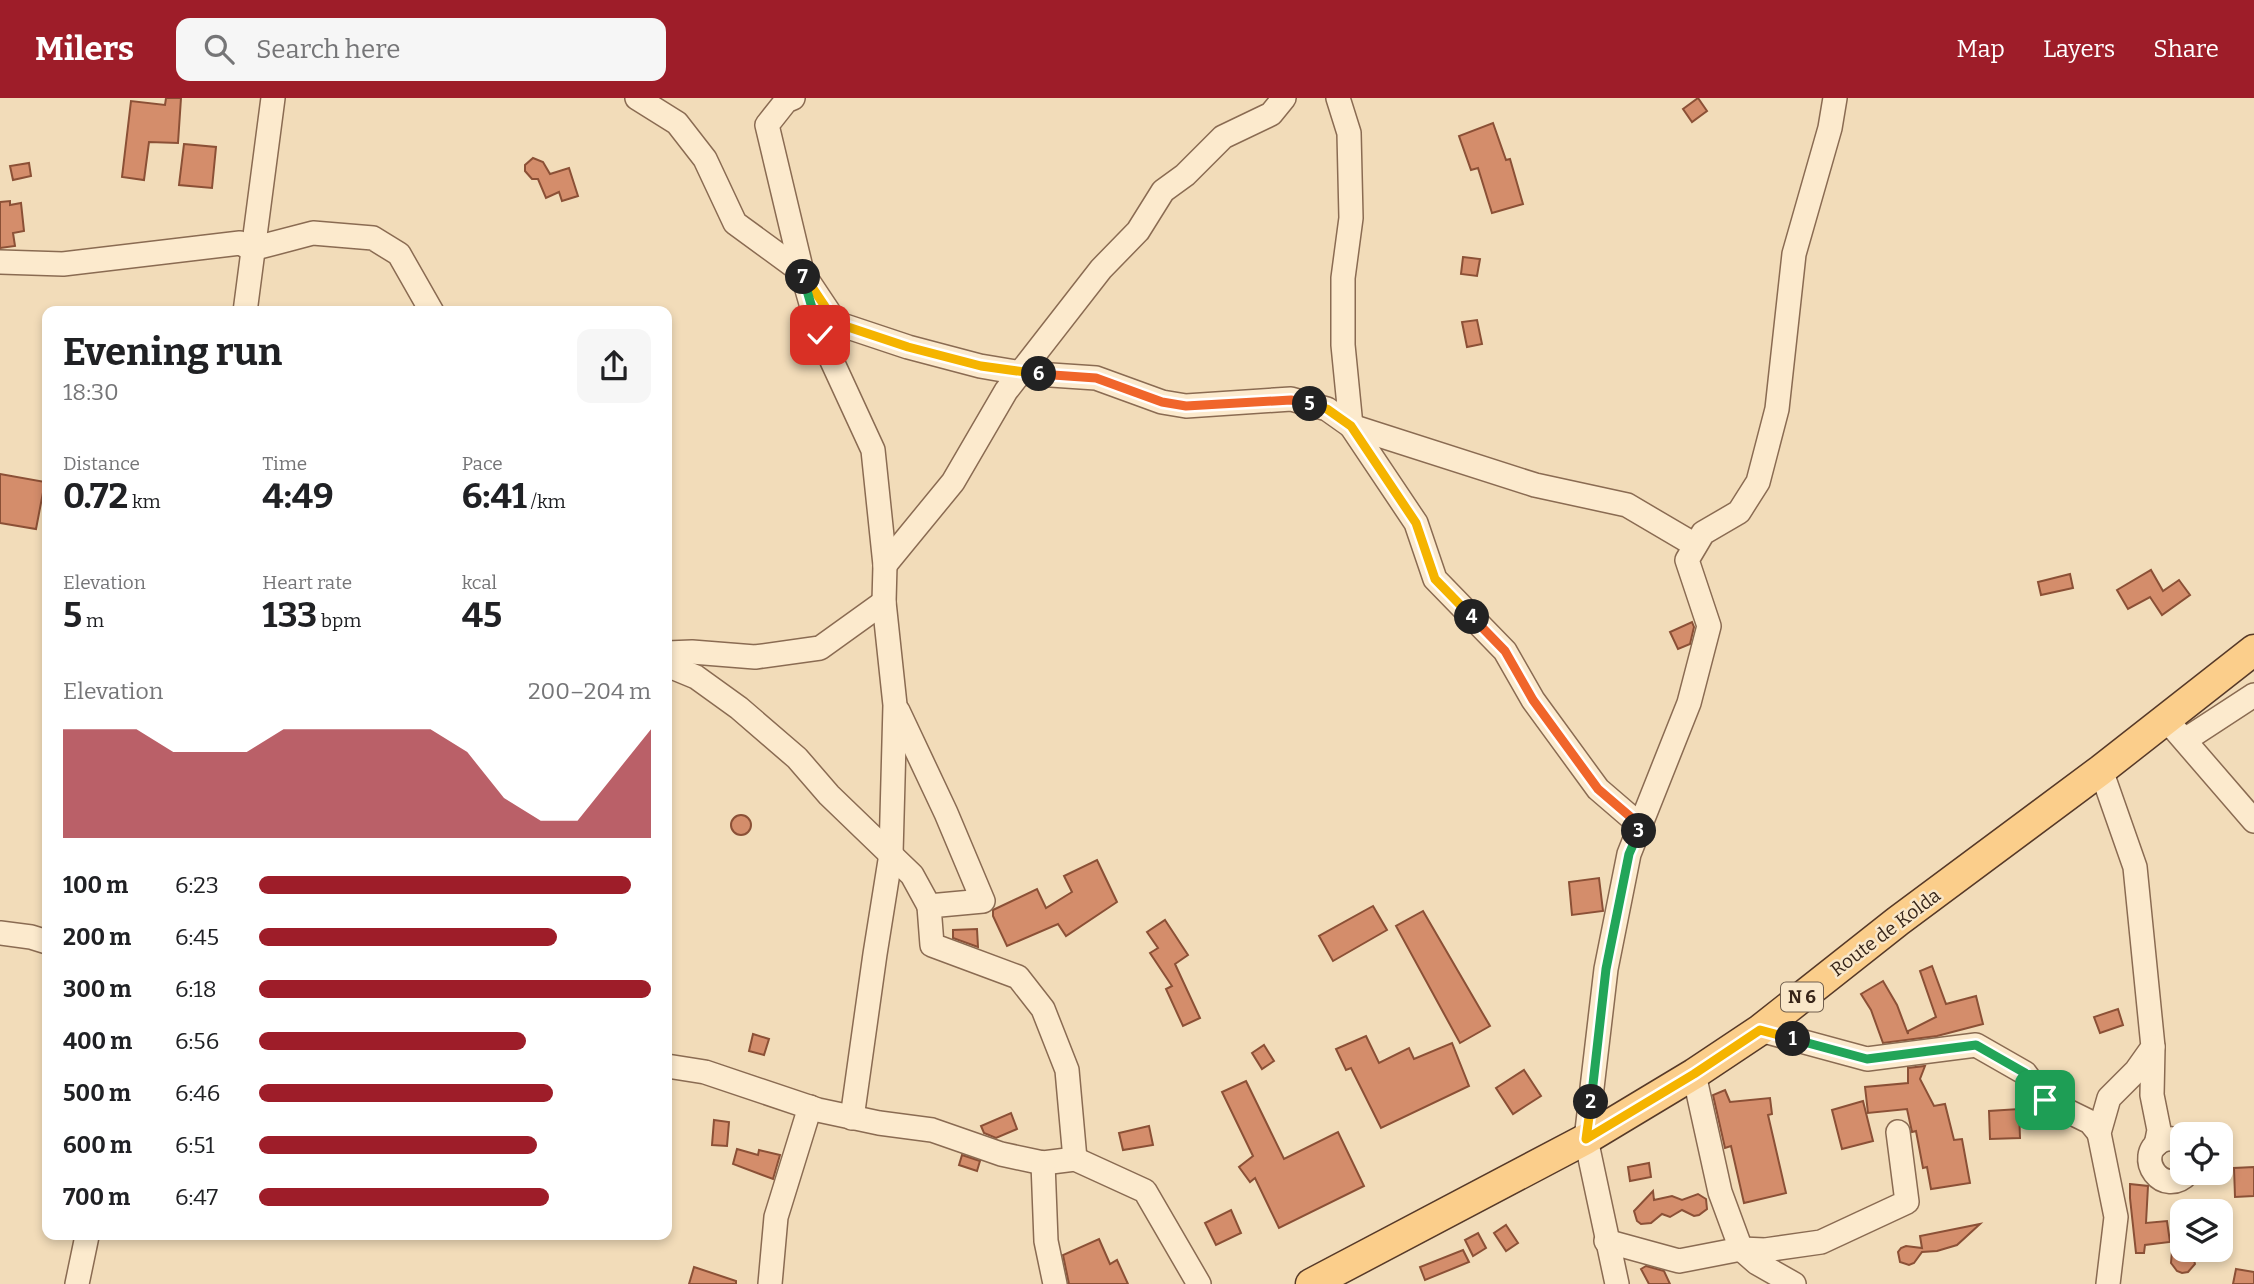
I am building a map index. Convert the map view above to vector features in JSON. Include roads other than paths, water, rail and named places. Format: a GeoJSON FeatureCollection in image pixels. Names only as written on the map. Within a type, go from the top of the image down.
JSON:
{"type":"FeatureCollection","features":[{"type":"Feature","properties":{"kind":"main road","name":"Route de Kolda"},"geometry":{"type":"LineString","coordinates":[[1311,1284],[1586,1139],[1694,1074],[1760,1030],[1898,921],[2101,770],[2175,729],[2254,650]]}},
{"type":"Feature","properties":{"kind":"street"},"geometry":{"type":"LineString","coordinates":[[246,306],[273,98]]}},
{"type":"Feature","properties":{"kind":"street"},"geometry":{"type":"LineString","coordinates":[[637,98],[677,123]]}},
{"type":"Feature","properties":{"kind":"street"},"geometry":{"type":"LineString","coordinates":[[664,98],[677,123],[705,159],[735,223],[802,272],[836,323],[908,347],[981,366],[1021,373],[1096,378],[1162,402],[1186,406],[1291,400],[1327,409],[1351,426],[1535,485],[1627,505],[1695,545]]}},
{"type":"Feature","properties":{"kind":"street"},"geometry":{"type":"LineString","coordinates":[[793,98],[786,101],[767,125],[820,335],[873,450],[885,565],[884,603],[895,705],[891,854],[852,1118]]}},
{"type":"Feature","properties":{"kind":"street"},"geometry":{"type":"LineString","coordinates":[[885,565],[953,482],[1006,391],[1101,270],[1139,230],[1163,191],[1185,175],[1223,137],[1271,114],[1284,98]]}},
{"type":"Feature","properties":{"kind":"street"},"geometry":{"type":"LineString","coordinates":[[1338,98],[1349,132],[1351,218],[1343,291],[1343,345],[1351,426],[1416,523],[1435,579],[1505,651],[1533,700],[1598,789],[1641,826]]}},
{"type":"Feature","properties":{"kind":"street"},"geometry":{"type":"LineString","coordinates":[[1617,1284],[1586,1139],[1606,969],[1629,854],[1689,703],[1709,626],[1687,560],[1703,533],[1739,512],[1758,482],[1777,409],[1794,254],[1830,128],[1835,98]]}},
{"type":"Feature","properties":{"kind":"street"},"geometry":{"type":"LineString","coordinates":[[0,262],[64,264],[240,243],[253,249],[313,233],[373,238],[399,254],[429,306]]}},
{"type":"Feature","properties":{"kind":"street"},"geometry":{"type":"LineString","coordinates":[[672,653],[755,657],[820,648],[884,603]]}},
{"type":"Feature","properties":{"kind":"street"},"geometry":{"type":"LineString","coordinates":[[672,667],[696,677],[739,708],[797,758],[829,795],[912,875],[929,906],[932,945],[1018,976],[1043,1009],[1067,1070],[1076,1159]]}},
{"type":"Feature","properties":{"kind":"street"},"geometry":{"type":"LineString","coordinates":[[2254,695],[2175,729],[2254,821]]}},
{"type":"Feature","properties":{"kind":"street"},"geometry":{"type":"LineString","coordinates":[[895,705],[946,813],[983,901],[929,906]]}},
{"type":"Feature","properties":{"kind":"street"},"geometry":{"type":"LineString","coordinates":[[2101,770],[2135,867],[2153,1047],[2152,1095],[2159,1130],[2150,1157],[2157,1176],[2170,1181]]}},
{"type":"Feature","properties":{"kind":"street"},"geometry":{"type":"LineString","coordinates":[[0,933],[42,940]]}},
{"type":"Feature","properties":{"kind":"street"},"geometry":{"type":"LineString","coordinates":[[1760,1030],[1867,1059],[1976,1045],[2025,1073],[2045,1100],[2090,1122],[2099,1133]]}},
{"type":"Feature","properties":{"kind":"street"},"geometry":{"type":"LineString","coordinates":[[2109,1284],[2116,1217],[2099,1133],[2109,1098],[2136,1071],[2153,1047]]}},
{"type":"Feature","properties":{"kind":"street"},"geometry":{"type":"LineString","coordinates":[[672,1067],[705,1072],[755,1091],[852,1118],[932,1130],[1001,1154],[1043,1163],[1076,1159],[1145,1191],[1199,1284]]}},
{"type":"Feature","properties":{"kind":"street"},"geometry":{"type":"LineString","coordinates":[[1694,1074],[1720,1192],[1741,1249],[1757,1263],[1794,1284]]}},
{"type":"Feature","properties":{"kind":"street"},"geometry":{"type":"LineString","coordinates":[[770,1284],[776,1217],[810,1107]]}},
{"type":"Feature","properties":{"kind":"street"},"geometry":{"type":"LineString","coordinates":[[1606,1241],[1679,1261],[1741,1249],[1765,1250],[1821,1242],[1908,1202],[1898,1132]]}},
{"type":"Feature","properties":{"kind":"street"},"geometry":{"type":"LineString","coordinates":[[2156,1145],[2170,1139]]}},
{"type":"Feature","properties":{"kind":"street"},"geometry":{"type":"LineString","coordinates":[[1043,1163],[1046,1241],[1055,1284]]}},
{"type":"Feature","properties":{"kind":"street"},"geometry":{"type":"LineString","coordinates":[[76,1284],[86,1240]]}}]}
